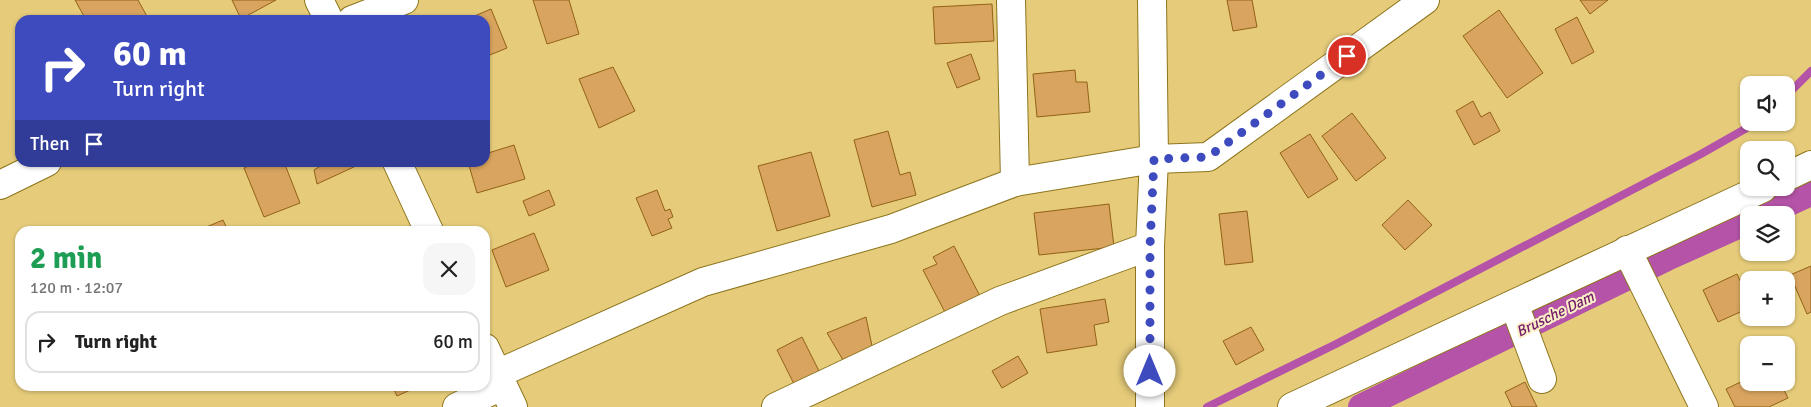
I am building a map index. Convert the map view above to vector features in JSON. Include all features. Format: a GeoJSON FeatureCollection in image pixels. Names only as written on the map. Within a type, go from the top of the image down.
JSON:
{"type":"FeatureCollection","features":[{"type":"Feature","properties":{"kind":"street"},"geometry":{"type":"LineString","coordinates":[[319,0],[326,15]]}},
{"type":"Feature","properties":{"kind":"street"},"geometry":{"type":"LineString","coordinates":[[365,15],[404,0]]}},
{"type":"Feature","properties":{"kind":"street"},"geometry":{"type":"LineString","coordinates":[[1012,0],[1015,182]]}},
{"type":"Feature","properties":{"kind":"street"},"geometry":{"type":"LineString","coordinates":[[1150,407],[1150,246],[1154,159],[1152,0]]}},
{"type":"Feature","properties":{"kind":"street"},"geometry":{"type":"LineString","coordinates":[[458,407],[504,389],[703,282],[891,229],[1015,182],[1154,159],[1208,157],[1425,0]]}},
{"type":"Feature","properties":{"kind":"street"},"geometry":{"type":"LineString","coordinates":[[1795,173],[1811,165]]}},
{"type":"Feature","properties":{"kind":"street"},"geometry":{"type":"LineString","coordinates":[[0,185],[37,167]]}},
{"type":"Feature","properties":{"kind":"street"},"geometry":{"type":"LineString","coordinates":[[399,167],[427,226]]}},
{"type":"Feature","properties":{"kind":"street"},"geometry":{"type":"LineString","coordinates":[[1292,407],[1745,196]]}},
{"type":"Feature","properties":{"kind":"street"},"geometry":{"type":"LineString","coordinates":[[776,407],[1000,301],[1150,246]]}},
{"type":"Feature","properties":{"kind":"street"},"geometry":{"type":"LineString","coordinates":[[1627,250],[1704,407]]}},
{"type":"Feature","properties":{"kind":"street"},"geometry":{"type":"LineString","coordinates":[[1514,304],[1542,379]]}},
{"type":"Feature","properties":{"kind":"street"},"geometry":{"type":"LineString","coordinates":[[490,359],[504,389]]}},
{"type":"Feature","properties":{"kind":"building"},"geometry":{"type":"Polygon","coordinates":[[[75,0],[138,0],[146,15],[83,15],[75,0]]]}},
{"type":"Feature","properties":{"kind":"building"},"geometry":{"type":"Polygon","coordinates":[[[232,0],[276,0],[248,15],[239,15],[232,0]]]}},
{"type":"Feature","properties":{"kind":"building"},"geometry":{"type":"Polygon","coordinates":[[[533,0],[569,0],[579,34],[547,44],[533,0]]]}},
{"type":"Feature","properties":{"kind":"building"},"geometry":{"type":"Polygon","coordinates":[[[1227,0],[1252,0],[1257,27],[1233,31],[1227,0]]]}},
{"type":"Feature","properties":{"kind":"building"},"geometry":{"type":"Polygon","coordinates":[[[1580,0],[1608,0],[1590,14],[1580,0]]]}},
{"type":"Feature","properties":{"kind":"building"},"geometry":{"type":"Polygon","coordinates":[[[992,4],[994,41],[935,44],[933,7],[992,4]]]}},
{"type":"Feature","properties":{"kind":"building"},"geometry":{"type":"Polygon","coordinates":[[[491,9],[507,48],[490,55],[490,15],[477,15],[491,9]]]}},
{"type":"Feature","properties":{"kind":"building"},"geometry":{"type":"Polygon","coordinates":[[[1499,10],[1543,73],[1507,98],[1463,36],[1499,10]]]}},
{"type":"Feature","properties":{"kind":"building"},"geometry":{"type":"Polygon","coordinates":[[[1577,17],[1594,52],[1572,64],[1555,29],[1577,17]]]}},
{"type":"Feature","properties":{"kind":"building"},"geometry":{"type":"Polygon","coordinates":[[[971,54],[980,79],[957,88],[947,63],[971,54]]]}},
{"type":"Feature","properties":{"kind":"building"},"geometry":{"type":"Polygon","coordinates":[[[613,67],[635,111],[599,128],[579,79],[613,67]]]}},
{"type":"Feature","properties":{"kind":"building"},"geometry":{"type":"Polygon","coordinates":[[[1075,70],[1076,82],[1087,82],[1090,112],[1037,117],[1033,74],[1075,70]]]}},
{"type":"Feature","properties":{"kind":"building"},"geometry":{"type":"Polygon","coordinates":[[[1473,101],[1481,117],[1490,112],[1500,131],[1474,145],[1456,111],[1473,101]]]}},
{"type":"Feature","properties":{"kind":"building"},"geometry":{"type":"Polygon","coordinates":[[[1352,113],[1386,158],[1356,181],[1322,136],[1352,113]]]}},
{"type":"Feature","properties":{"kind":"building"},"geometry":{"type":"Polygon","coordinates":[[[888,131],[900,175],[910,172],[916,195],[872,207],[854,140],[888,131]]]}},
{"type":"Feature","properties":{"kind":"building"},"geometry":{"type":"Polygon","coordinates":[[[1310,134],[1338,179],[1308,198],[1280,153],[1310,134]]]}},
{"type":"Feature","properties":{"kind":"building"},"geometry":{"type":"Polygon","coordinates":[[[514,145],[525,179],[477,193],[469,167],[490,167],[490,152],[514,145]]]}},
{"type":"Feature","properties":{"kind":"building"},"geometry":{"type":"Polygon","coordinates":[[[811,152],[830,216],[777,231],[758,166],[811,152]]]}},
{"type":"Feature","properties":{"kind":"building"},"geometry":{"type":"Polygon","coordinates":[[[286,167],[300,203],[264,217],[244,168],[286,167]]]}},
{"type":"Feature","properties":{"kind":"building"},"geometry":{"type":"Polygon","coordinates":[[[319,167],[354,167],[317,184],[314,170],[319,167]]]}},
{"type":"Feature","properties":{"kind":"building"},"geometry":{"type":"Polygon","coordinates":[[[549,190],[555,205],[529,216],[523,201],[549,190]]]}},
{"type":"Feature","properties":{"kind":"building"},"geometry":{"type":"Polygon","coordinates":[[[657,190],[665,211],[670,209],[673,217],[668,219],[672,228],[652,236],[636,198],[657,190]]]}},
{"type":"Feature","properties":{"kind":"building"},"geometry":{"type":"Polygon","coordinates":[[[1408,200],[1432,225],[1405,250],[1382,225],[1408,200]]]}},
{"type":"Feature","properties":{"kind":"building"},"geometry":{"type":"Polygon","coordinates":[[[1109,204],[1114,247],[1039,255],[1034,213],[1109,204]]]}},
{"type":"Feature","properties":{"kind":"building"},"geometry":{"type":"Polygon","coordinates":[[[1247,211],[1253,262],[1225,265],[1219,214],[1247,211]]]}},
{"type":"Feature","properties":{"kind":"building"},"geometry":{"type":"Polygon","coordinates":[[[223,220],[226,226],[209,226],[223,220]]]}},
{"type":"Feature","properties":{"kind":"building"},"geometry":{"type":"Polygon","coordinates":[[[534,233],[549,270],[506,287],[492,250],[534,233]]]}},
{"type":"Feature","properties":{"kind":"building"},"geometry":{"type":"Polygon","coordinates":[[[954,246],[982,300],[948,318],[923,270],[937,264],[933,257],[954,246]]]}},
{"type":"Feature","properties":{"kind":"building"},"geometry":{"type":"Polygon","coordinates":[[[1811,266],[1811,312],[1807,314],[1795,286],[1795,273],[1811,266]]]}},
{"type":"Feature","properties":{"kind":"building"},"geometry":{"type":"Polygon","coordinates":[[[1737,274],[1740,280],[1740,312],[1718,322],[1703,290],[1737,274]]]}},
{"type":"Feature","properties":{"kind":"building"},"geometry":{"type":"Polygon","coordinates":[[[1105,299],[1109,322],[1094,325],[1097,345],[1047,353],[1040,309],[1105,299]]]}},
{"type":"Feature","properties":{"kind":"building"},"geometry":{"type":"Polygon","coordinates":[[[866,317],[872,346],[843,360],[827,333],[866,317]]]}},
{"type":"Feature","properties":{"kind":"building"},"geometry":{"type":"Polygon","coordinates":[[[1251,327],[1264,350],[1236,365],[1223,341],[1251,327]]]}},
{"type":"Feature","properties":{"kind":"building"},"geometry":{"type":"Polygon","coordinates":[[[802,337],[819,371],[794,384],[777,350],[802,337]]]}},
{"type":"Feature","properties":{"kind":"building"},"geometry":{"type":"Polygon","coordinates":[[[1018,356],[1028,373],[1002,388],[992,371],[1018,356]]]}},
{"type":"Feature","properties":{"kind":"building"},"geometry":{"type":"Polygon","coordinates":[[[1525,382],[1537,407],[1512,407],[1505,392],[1525,382]]]}},
{"type":"Feature","properties":{"kind":"building"},"geometry":{"type":"Polygon","coordinates":[[[1740,382],[1740,391],[1784,391],[1788,398],[1769,407],[1735,407],[1726,389],[1740,382]]]}},
{"type":"Feature","properties":{"kind":"building"},"geometry":{"type":"Polygon","coordinates":[[[394,391],[408,391],[397,396],[394,391]]]}},
{"type":"Feature","properties":{"kind":"waterway"},"geometry":{"type":"LineString","coordinates":[[1795,87],[1811,71]]}},
{"type":"Feature","properties":{"kind":"waterway"},"geometry":{"type":"LineString","coordinates":[[1207,407],[1336,344],[1701,154],[1741,131]]}},
{"type":"Feature","properties":{"kind":"waterway","name":"Brusche Dam"},"geometry":{"type":"LineString","coordinates":[[1783,206],[1811,193]]}},
{"type":"Feature","properties":{"kind":"waterway","name":"Brusche Dam"},"geometry":{"type":"LineString","coordinates":[[1361,407],[1667,258],[1740,225]]}},
{"type":"Feature","properties":{"kind":"route"},"geometry":{"type":"LineString","coordinates":[[1150,371],[1150,246],[1154,159],[1208,157],[1347,56]]}}]}
